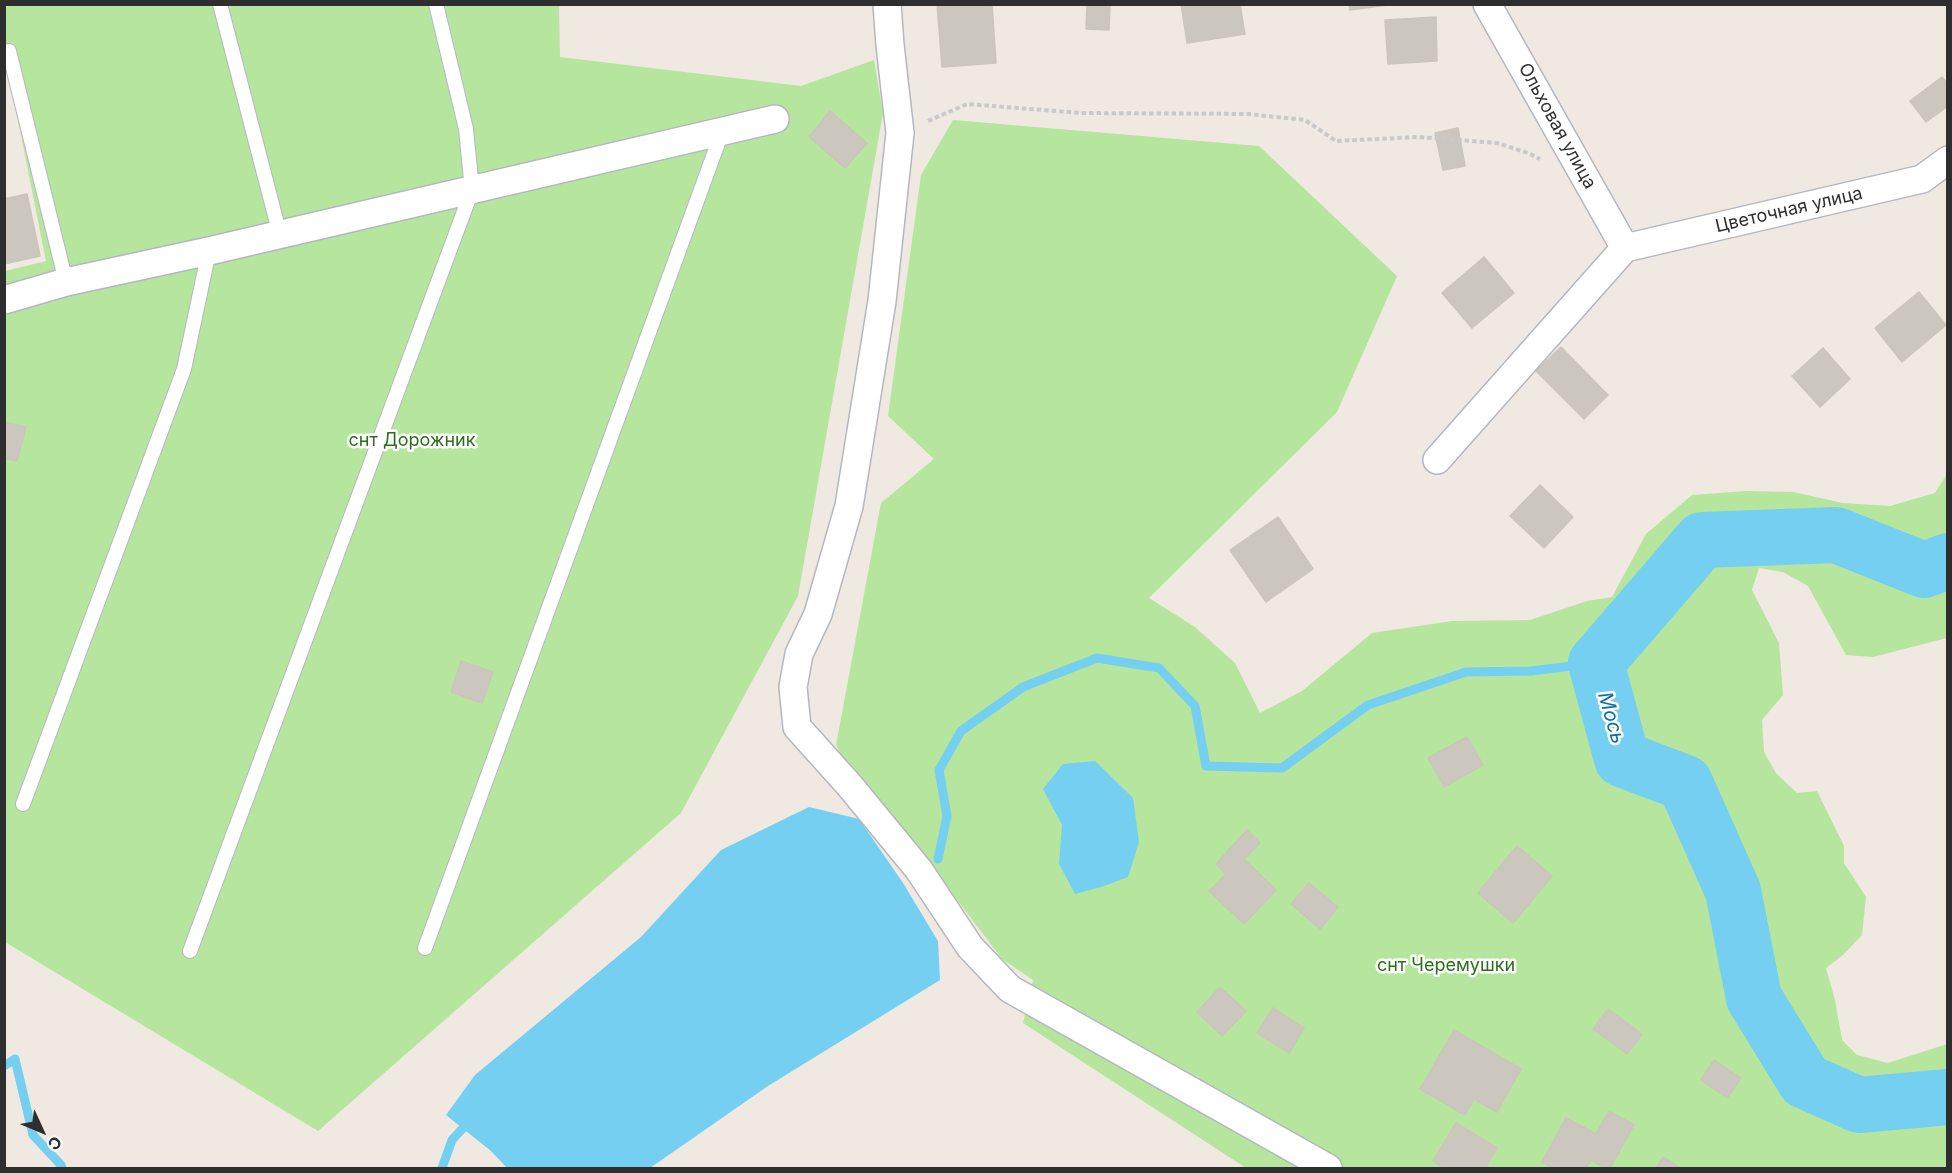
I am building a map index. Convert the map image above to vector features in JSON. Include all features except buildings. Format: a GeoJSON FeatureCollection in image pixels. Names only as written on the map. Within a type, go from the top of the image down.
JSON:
{"type":"FeatureCollection","features":[{"type":"Feature","properties":{"kind":"street"},"geometry":{"type":"LineString","coordinates":[[887,4],[900,133],[882,301],[849,506],[818,614],[799,654],[793,687],[797,727],[919,870],[970,947],[1010,989],[1328,1168]]}},
{"type":"Feature","properties":{"kind":"street","name":"Ольховая улица"},"geometry":{"type":"LineString","coordinates":[[1488,4],[1625,248]]}},
{"type":"Feature","properties":{"kind":"street"},"geometry":{"type":"LineString","coordinates":[[4,300],[66,282],[280,235],[775,119]]}},
{"type":"Feature","properties":{"kind":"street","name":"Цветочная улица"},"geometry":{"type":"LineString","coordinates":[[1625,248],[1922,179],[1947,160]]}},
{"type":"Feature","properties":{"kind":"street"},"geometry":{"type":"LineString","coordinates":[[1437,460],[1625,248]]}},
{"type":"Feature","properties":{"kind":"lane"},"geometry":{"type":"LineString","coordinates":[[220,4],[280,235]]}},
{"type":"Feature","properties":{"kind":"lane"},"geometry":{"type":"LineString","coordinates":[[190,951],[472,190],[466,129],[436,4]]}},
{"type":"Feature","properties":{"kind":"lane"},"geometry":{"type":"LineString","coordinates":[[9,51],[66,282]]}},
{"type":"Feature","properties":{"kind":"lane"},"geometry":{"type":"LineString","coordinates":[[424,948],[722,132]]}},
{"type":"Feature","properties":{"kind":"lane"},"geometry":{"type":"LineString","coordinates":[[23,804],[184,369],[209,251]]}},
{"type":"Feature","properties":{"kind":"path"},"geometry":{"type":"LineString","coordinates":[[900,133],[968,104],[1080,112],[1248,114],[1305,120],[1336,141],[1419,137],[1497,143],[1528,153],[1548,163]]}},
{"type":"Feature","properties":{"kind":"green space","name":"снт Дорожник"},"geometry":{"type":"Polygon","coordinates":[[[7,4],[559,5],[560,57],[801,86],[874,60],[883,113],[798,596],[681,813],[318,1131],[5,942],[5,271],[46,261],[5,55],[4,12],[7,4]]]}},
{"type":"Feature","properties":{"kind":"green space","name":"снт Черемушки"},"geometry":{"type":"Polygon","coordinates":[[[953,120],[1259,146],[1397,276],[1337,412],[1149,598],[1195,627],[1235,663],[1260,713],[1302,691],[1372,633],[1452,621],[1530,620],[1587,601],[1612,597],[1646,534],[1692,495],[1746,491],[1793,492],[1843,503],[1890,506],[1935,493],[1947,474],[1947,638],[1873,657],[1846,655],[1808,586],[1783,572],[1759,568],[1752,590],[1779,643],[1783,695],[1762,720],[1764,752],[1776,773],[1797,793],[1817,791],[1844,846],[1844,863],[1866,897],[1862,935],[1843,955],[1826,968],[1835,1000],[1842,1040],[1857,1055],[1888,1063],[1947,1044],[1947,1168],[1246,1168],[1023,1023],[1033,980],[1002,959],[898,822],[851,773],[836,745],[881,503],[934,459],[888,416],[921,175],[953,120]]]}},
{"type":"Feature","properties":{"kind":"water"},"geometry":{"type":"Polygon","coordinates":[[[1095,761],[1133,798],[1139,842],[1128,877],[1075,894],[1059,864],[1062,825],[1043,789],[1063,764],[1095,761]]]}},
{"type":"Feature","properties":{"kind":"water"},"geometry":{"type":"Polygon","coordinates":[[[809,807],[859,819],[903,883],[938,941],[940,980],[768,1086],[650,1168],[507,1168],[491,1151],[446,1115],[475,1075],[641,937],[721,850],[809,807]]]}},
{"type":"Feature","properties":{"kind":"waterway","name":"Мось"},"geometry":{"type":"LineString","coordinates":[[1948,561],[1924,570],[1836,535],[1702,540],[1596,663],[1622,759],[1685,783],[1733,891],[1754,998],[1805,1081],[1859,1105],[1948,1097]]}},
{"type":"Feature","properties":{"kind":"waterway"},"geometry":{"type":"LineString","coordinates":[[938,859],[947,816],[939,770],[961,731],[1023,687],[1097,658],[1159,668],[1195,706],[1206,766],[1282,768],[1368,705],[1466,672],[1531,671],[1596,663]]}},
{"type":"Feature","properties":{"kind":"waterway"},"geometry":{"type":"LineString","coordinates":[[4,1066],[15,1059],[33,1135],[62,1168]]}},
{"type":"Feature","properties":{"kind":"waterway"},"geometry":{"type":"LineString","coordinates":[[442,1168],[452,1140],[463,1128],[473,1123]]}}]}
